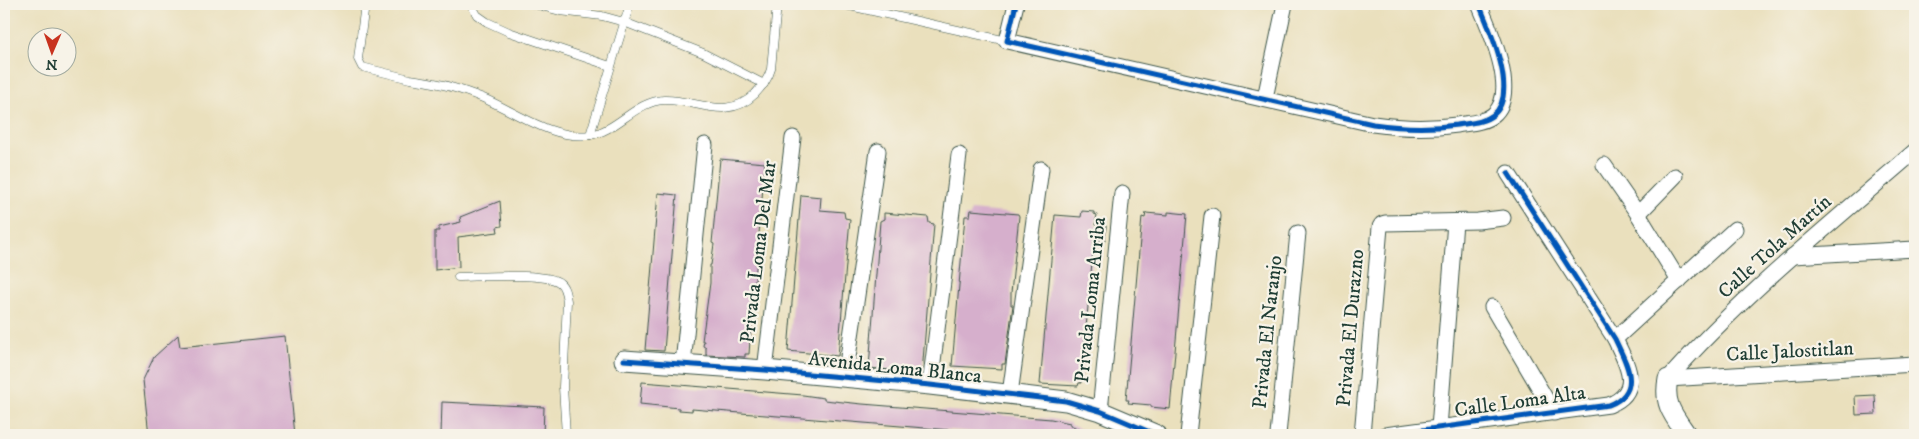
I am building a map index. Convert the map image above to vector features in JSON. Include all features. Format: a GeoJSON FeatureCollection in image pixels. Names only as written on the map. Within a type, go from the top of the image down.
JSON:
{"type":"FeatureCollection","features":[{"type":"Feature","properties":{"kind":"street"},"geometry":{"type":"LineString","coordinates":[[1016,4],[1007,41],[1393,127],[1450,126],[1480,122],[1493,115],[1500,108],[1503,97],[1502,65],[1479,4]]}},
{"type":"Feature","properties":{"kind":"street"},"geometry":{"type":"LineString","coordinates":[[1264,98],[1285,4]]}},
{"type":"Feature","properties":{"kind":"street","name":"Privada Loma Del Mar"},"geometry":{"type":"LineString","coordinates":[[765,370],[793,138]]}},
{"type":"Feature","properties":{"kind":"street"},"geometry":{"type":"LineString","coordinates":[[683,364],[705,145]]}},
{"type":"Feature","properties":{"kind":"street"},"geometry":{"type":"LineString","coordinates":[[845,378],[878,151]]}},
{"type":"Feature","properties":{"kind":"street","name":"Calle Tola Martín"},"geometry":{"type":"LineString","coordinates":[[1668,379],[1698,345],[1793,256],[1915,151]]}},
{"type":"Feature","properties":{"kind":"street"},"geometry":{"type":"LineString","coordinates":[[930,385],[959,155]]}},
{"type":"Feature","properties":{"kind":"street"},"geometry":{"type":"LineString","coordinates":[[1604,165],[1638,214],[1679,281]]}},
{"type":"Feature","properties":{"kind":"street"},"geometry":{"type":"LineString","coordinates":[[1010,394],[1041,169]]}},
{"type":"Feature","properties":{"kind":"street"},"geometry":{"type":"LineString","coordinates":[[1508,172],[1615,339],[1735,229]]}},
{"type":"Feature","properties":{"kind":"street"},"geometry":{"type":"LineString","coordinates":[[1638,214],[1675,176]]}},
{"type":"Feature","properties":{"kind":"street","name":"Privada Loma Arriba"},"geometry":{"type":"LineString","coordinates":[[1100,411],[1122,193]]}},
{"type":"Feature","properties":{"kind":"street"},"geometry":{"type":"LineString","coordinates":[[1188,435],[1212,216]]}},
{"type":"Feature","properties":{"kind":"street"},"geometry":{"type":"LineString","coordinates":[[1439,428],[1455,222],[1503,218]]}},
{"type":"Feature","properties":{"kind":"street","name":"Privada El Durazno"},"geometry":{"type":"LineString","coordinates":[[1362,435],[1380,227],[1382,224],[1455,222]]}},
{"type":"Feature","properties":{"kind":"street","name":"Privada El Naranjo"},"geometry":{"type":"LineString","coordinates":[[1278,435],[1298,233]]}},
{"type":"Feature","properties":{"kind":"street"},"geometry":{"type":"LineString","coordinates":[[1793,256],[1915,249]]}},
{"type":"Feature","properties":{"kind":"street"},"geometry":{"type":"LineString","coordinates":[[1492,307],[1554,413]]}},
{"type":"Feature","properties":{"kind":"street","name":"Calle Loma Alta"},"geometry":{"type":"LineString","coordinates":[[1385,435],[1554,413],[1609,404],[1620,400],[1626,393],[1630,381],[1628,368],[1615,339]]}},
{"type":"Feature","properties":{"kind":"street","name":"Avenida Loma Blanca"},"geometry":{"type":"LineString","coordinates":[[624,360],[765,370],[930,385],[1066,401],[1100,411],[1157,435]]}},
{"type":"Feature","properties":{"kind":"street","name":"Calle Jalostitlan"},"geometry":{"type":"LineString","coordinates":[[1668,379],[1915,364]]}},
{"type":"Feature","properties":{"kind":"street"},"geometry":{"type":"LineString","coordinates":[[1668,379],[1665,392],[1667,402],[1671,412],[1687,435]]}},
{"type":"Feature","properties":{"kind":"lane"},"geometry":{"type":"LineString","coordinates":[[365,4],[358,59],[362,66],[385,73],[450,86],[483,98],[536,124],[576,135],[590,135],[602,131],[648,104],[662,100],[673,100],[704,107],[728,107],[743,103],[768,78],[771,69],[777,4]]}},
{"type":"Feature","properties":{"kind":"lane"},"geometry":{"type":"LineString","coordinates":[[471,4],[477,15],[486,22],[509,32],[610,66]]}},
{"type":"Feature","properties":{"kind":"lane"},"geometry":{"type":"LineString","coordinates":[[534,4],[560,11],[602,16],[624,22],[703,53],[764,84]]}},
{"type":"Feature","properties":{"kind":"lane"},"geometry":{"type":"LineString","coordinates":[[590,135],[630,4]]}},
{"type":"Feature","properties":{"kind":"lane"},"geometry":{"type":"LineString","coordinates":[[841,4],[1007,41]]}},
{"type":"Feature","properties":{"kind":"lane"},"geometry":{"type":"LineString","coordinates":[[458,277],[542,277],[560,283],[564,289],[567,301],[563,387],[566,435]]}},
{"type":"Feature","properties":{"kind":"building"},"geometry":{"type":"Polygon","coordinates":[[[720,159],[765,163],[749,354],[745,354],[745,357],[706,355],[706,348],[703,346],[704,341],[702,341],[714,244],[712,243],[720,159]]]}},
{"type":"Feature","properties":{"kind":"building"},"geometry":{"type":"Polygon","coordinates":[[[658,193],[677,195],[664,351],[645,350],[658,193]]]}},
{"type":"Feature","properties":{"kind":"building"},"geometry":{"type":"Polygon","coordinates":[[[801,195],[821,197],[820,210],[844,212],[845,218],[850,219],[838,356],[788,351],[801,195]]]}},
{"type":"Feature","properties":{"kind":"building"},"geometry":{"type":"Polygon","coordinates":[[[500,201],[502,226],[497,227],[498,232],[458,237],[459,267],[435,270],[435,231],[439,231],[439,227],[461,222],[460,217],[500,201]]]}},
{"type":"Feature","properties":{"kind":"building"},"geometry":{"type":"Polygon","coordinates":[[[971,210],[1018,214],[1019,216],[1011,293],[1011,305],[1013,305],[1005,364],[1002,364],[1002,369],[952,366],[965,216],[970,216],[971,210]]]}},
{"type":"Feature","properties":{"kind":"building"},"geometry":{"type":"Polygon","coordinates":[[[1082,211],[1094,212],[1097,215],[1095,225],[1106,226],[1105,241],[1094,240],[1081,383],[1078,386],[1040,384],[1055,215],[1081,217],[1082,211]]]}},
{"type":"Feature","properties":{"kind":"building"},"geometry":{"type":"Polygon","coordinates":[[[1168,212],[1187,214],[1170,409],[1128,403],[1129,400],[1126,400],[1142,217],[1145,218],[1146,213],[1168,215],[1168,212]]]}},
{"type":"Feature","properties":{"kind":"building"},"geometry":{"type":"Polygon","coordinates":[[[884,213],[928,217],[929,223],[934,224],[922,373],[869,368],[880,221],[884,219],[884,213]]]}},
{"type":"Feature","properties":{"kind":"building"},"geometry":{"type":"Polygon","coordinates":[[[178,335],[180,347],[285,336],[295,435],[149,435],[143,380],[154,357],[178,335]]]}},
{"type":"Feature","properties":{"kind":"building"},"geometry":{"type":"Polygon","coordinates":[[[642,382],[803,395],[824,398],[824,400],[862,404],[1051,419],[1070,423],[1070,425],[1096,435],[1011,435],[692,409],[692,411],[679,410],[679,408],[640,404],[642,382]]]}},
{"type":"Feature","properties":{"kind":"building"},"geometry":{"type":"Polygon","coordinates":[[[1875,395],[1876,414],[1856,415],[1855,396],[1875,395]]]}},
{"type":"Feature","properties":{"kind":"building"},"geometry":{"type":"Polygon","coordinates":[[[442,402],[544,407],[543,435],[441,435],[442,402]]]}},
{"type":"Feature","properties":{"kind":"cycle path"},"geometry":{"type":"LineString","coordinates":[[1016,4],[1007,41],[1373,124],[1415,128],[1480,121],[1493,115],[1501,105],[1504,92],[1500,61],[1479,4]]}},
{"type":"Feature","properties":{"kind":"cycle path"},"geometry":{"type":"LineString","coordinates":[[1385,435],[1609,405],[1620,399],[1626,392],[1629,376],[1624,357],[1615,339],[1508,173]]}},
{"type":"Feature","properties":{"kind":"cycle path"},"geometry":{"type":"LineString","coordinates":[[624,360],[765,370],[930,385],[1066,401],[1100,411],[1157,435]]}}]}
